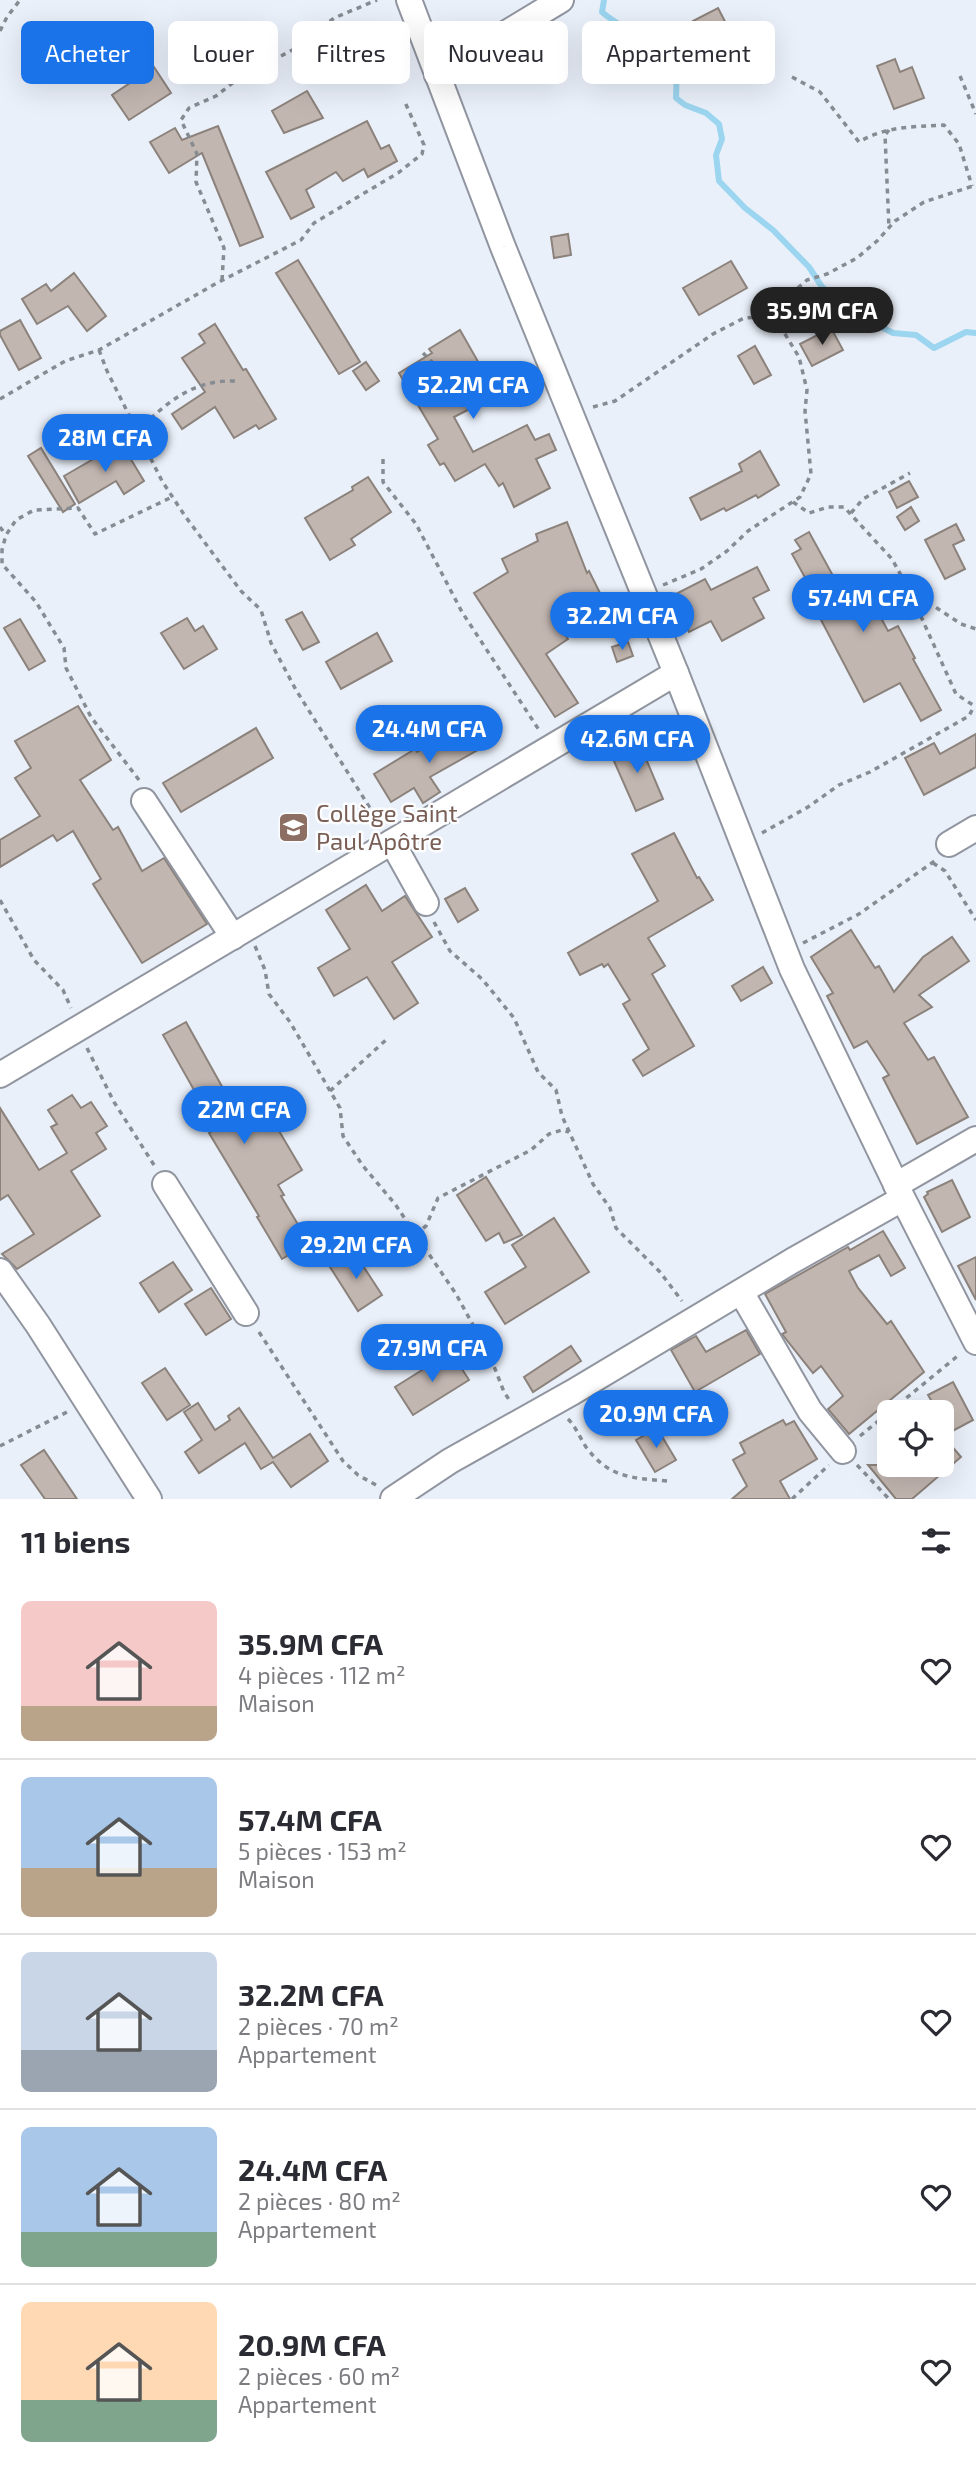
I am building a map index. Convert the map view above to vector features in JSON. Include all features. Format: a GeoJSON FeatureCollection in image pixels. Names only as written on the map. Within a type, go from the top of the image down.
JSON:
{"type":"FeatureCollection","features":[{"type":"Feature","properties":{"kind":"street"},"geometry":{"type":"LineString","coordinates":[[409,0],[424,40]]}},
{"type":"Feature","properties":{"kind":"street"},"geometry":{"type":"LineString","coordinates":[[526,21],[561,0]]}},
{"type":"Feature","properties":{"kind":"street"},"geometry":{"type":"LineString","coordinates":[[440,84],[503,247],[786,952],[899,1192],[976,1341]]}},
{"type":"Feature","properties":{"kind":"street"},"geometry":{"type":"LineString","coordinates":[[0,1075],[676,673]]}},
{"type":"Feature","properties":{"kind":"street"},"geometry":{"type":"LineString","coordinates":[[144,801],[238,934]]}},
{"type":"Feature","properties":{"kind":"street"},"geometry":{"type":"LineString","coordinates":[[941,854],[976,828]]}},
{"type":"Feature","properties":{"kind":"street"},"geometry":{"type":"LineString","coordinates":[[392,842],[426,903]]}},
{"type":"Feature","properties":{"kind":"street"},"geometry":{"type":"LineString","coordinates":[[403,1492],[450,1461],[549,1406],[741,1292],[899,1192],[976,1139]]}},
{"type":"Feature","properties":{"kind":"street"},"geometry":{"type":"LineString","coordinates":[[165,1184],[246,1313]]}},
{"type":"Feature","properties":{"kind":"street"},"geometry":{"type":"LineString","coordinates":[[0,1271],[38,1325],[149,1499]]}},
{"type":"Feature","properties":{"kind":"street"},"geometry":{"type":"LineString","coordinates":[[741,1292],[810,1411],[843,1451]]}},
{"type":"Feature","properties":{"kind":"path"},"geometry":{"type":"LineString","coordinates":[[0,32],[20,0]]}},
{"type":"Feature","properties":{"kind":"path"},"geometry":{"type":"LineString","coordinates":[[222,280],[224,248],[196,182],[197,154],[181,120],[189,108],[216,96],[239,78],[300,46],[334,18],[377,0]]}},
{"type":"Feature","properties":{"kind":"path"},"geometry":{"type":"LineString","coordinates":[[960,76],[976,114]]}},
{"type":"Feature","properties":{"kind":"path"},"geometry":{"type":"LineString","coordinates":[[423,353],[439,369],[516,386],[567,405],[615,401],[713,334],[744,318],[758,317],[771,311],[807,280],[827,274],[858,258],[889,228],[924,202],[974,185],[959,144],[944,125],[890,128],[875,132],[859,142],[820,92],[792,77]]}},
{"type":"Feature","properties":{"kind":"path"},"geometry":{"type":"LineString","coordinates":[[0,399],[65,361],[99,350],[222,280],[301,240],[314,223],[371,191],[422,154],[424,145],[404,100]]}},
{"type":"Feature","properties":{"kind":"path"},"geometry":{"type":"LineString","coordinates":[[889,228],[885,135],[890,128]]}},
{"type":"Feature","properties":{"kind":"path"},"geometry":{"type":"LineString","coordinates":[[643,593],[701,569],[727,551],[748,531],[800,497],[811,474],[805,411],[807,390],[799,357],[771,311]]}},
{"type":"Feature","properties":{"kind":"path"},"geometry":{"type":"LineString","coordinates":[[99,350],[136,432],[172,497],[241,591],[261,610],[271,643],[296,690],[392,842]]}},
{"type":"Feature","properties":{"kind":"path"},"geometry":{"type":"LineString","coordinates":[[136,432],[169,401],[202,385],[224,380],[238,381]]}},
{"type":"Feature","properties":{"kind":"path"},"geometry":{"type":"LineString","coordinates":[[383,459],[383,482],[416,524],[462,612],[550,748]]}},
{"type":"Feature","properties":{"kind":"path"},"geometry":{"type":"LineString","coordinates":[[851,513],[863,499],[910,472]]}},
{"type":"Feature","properties":{"kind":"path"},"geometry":{"type":"LineString","coordinates":[[144,801],[143,787],[129,764],[91,717],[75,689],[66,668],[64,648],[52,627],[36,602],[2,564],[2,550],[6,535],[16,520],[34,510],[78,508],[95,534],[172,497]]}},
{"type":"Feature","properties":{"kind":"path"},"geometry":{"type":"LineString","coordinates":[[742,841],[758,835],[808,807],[839,785],[870,772],[969,716],[975,706],[956,694],[892,559],[851,513],[844,507],[828,507],[809,513],[793,502]]}},
{"type":"Feature","properties":{"kind":"path"},"geometry":{"type":"LineString","coordinates":[[0,527],[6,535]]}},
{"type":"Feature","properties":{"kind":"path"},"geometry":{"type":"LineString","coordinates":[[909,590],[961,624],[976,629]]}},
{"type":"Feature","properties":{"kind":"path"},"geometry":{"type":"LineString","coordinates":[[786,952],[859,914],[941,854],[945,871],[976,920]]}},
{"type":"Feature","properties":{"kind":"path"},"geometry":{"type":"LineString","coordinates":[[426,903],[442,940],[450,951],[482,979],[514,1018],[538,1072],[556,1090],[562,1116],[593,1184],[610,1208],[616,1228],[660,1272],[696,1319]]}},
{"type":"Feature","properties":{"kind":"path"},"geometry":{"type":"LineString","coordinates":[[238,934],[257,950],[265,970],[269,994],[290,1022],[340,1108],[343,1136],[363,1166],[395,1204],[456,1294],[489,1356],[504,1392],[523,1420]]}},
{"type":"Feature","properties":{"kind":"path"},"geometry":{"type":"LineString","coordinates":[[330,1091],[387,1039]]}},
{"type":"Feature","properties":{"kind":"path"},"geometry":{"type":"LineString","coordinates":[[415,1234],[426,1226],[438,1198],[531,1150],[549,1135],[562,1130],[570,1133]]}},
{"type":"Feature","properties":{"kind":"path"},"geometry":{"type":"LineString","coordinates":[[246,1313],[344,1461],[358,1475],[377,1485],[403,1492]]}},
{"type":"Feature","properties":{"kind":"path"},"geometry":{"type":"LineString","coordinates":[[903,1400],[976,1341]]}},
{"type":"Feature","properties":{"kind":"path"},"geometry":{"type":"LineString","coordinates":[[0,1446],[86,1402]]}},
{"type":"Feature","properties":{"kind":"path"},"geometry":{"type":"LineString","coordinates":[[549,1406],[571,1421],[599,1462],[622,1476],[667,1481]]}},
{"type":"Feature","properties":{"kind":"path"},"geometry":{"type":"LineString","coordinates":[[843,1451],[889,1499]]}},
{"type":"Feature","properties":{"kind":"building"},"geometry":{"type":"Polygon","coordinates":[[[718,8],[725,21],[693,21],[718,8]]]}},
{"type":"Feature","properties":{"kind":"building"},"geometry":{"type":"Polygon","coordinates":[[[895,59],[900,72],[912,67],[924,98],[894,109],[877,66],[895,59]]]}},
{"type":"Feature","properties":{"kind":"building"},"geometry":{"type":"Polygon","coordinates":[[[154,67],[171,93],[129,120],[112,95],[128,84],[154,84],[154,67]]]}},
{"type":"Feature","properties":{"kind":"building"},"geometry":{"type":"Polygon","coordinates":[[[307,91],[323,118],[284,133],[272,111],[307,91]]]}},
{"type":"Feature","properties":{"kind":"building"},"geometry":{"type":"Polygon","coordinates":[[[367,121],[381,149],[389,145],[397,161],[368,177],[364,169],[343,181],[336,172],[306,190],[314,207],[291,219],[266,172],[367,121]]]}},
{"type":"Feature","properties":{"kind":"building"},"geometry":{"type":"Polygon","coordinates":[[[218,126],[263,237],[240,246],[202,153],[169,173],[150,142],[175,128],[182,140],[218,126]]]}},
{"type":"Feature","properties":{"kind":"building"},"geometry":{"type":"Polygon","coordinates":[[[568,234],[571,255],[554,258],[551,237],[568,234]]]}},
{"type":"Feature","properties":{"kind":"building"},"geometry":{"type":"Polygon","coordinates":[[[298,260],[360,362],[339,374],[276,273],[298,260]]]}},
{"type":"Feature","properties":{"kind":"building"},"geometry":{"type":"Polygon","coordinates":[[[731,261],[747,288],[699,315],[683,288],[731,261]]]}},
{"type":"Feature","properties":{"kind":"building"},"geometry":{"type":"Polygon","coordinates":[[[74,273],[106,316],[87,331],[68,306],[37,324],[22,299],[46,284],[51,291],[74,273]]]}},
{"type":"Feature","properties":{"kind":"building"},"geometry":{"type":"Polygon","coordinates":[[[20,320],[41,358],[19,370],[0,331],[20,320]]]}},
{"type":"Feature","properties":{"kind":"building"},"geometry":{"type":"Polygon","coordinates":[[[215,324],[276,419],[259,429],[256,425],[234,438],[215,407],[182,429],[172,414],[205,392],[182,358],[205,343],[199,334],[215,324]]]}},
{"type":"Feature","properties":{"kind":"building"},"geometry":{"type":"Polygon","coordinates":[[[831,328],[843,350],[812,366],[800,344],[831,328]]]}},
{"type":"Feature","properties":{"kind":"building"},"geometry":{"type":"Polygon","coordinates":[[[460,330],[497,395],[454,417],[473,452],[527,425],[535,440],[549,434],[556,450],[536,459],[550,488],[514,507],[503,483],[499,486],[485,464],[455,481],[444,463],[440,465],[428,445],[438,439],[399,373],[432,353],[429,349],[460,330]]]}},
{"type":"Feature","properties":{"kind":"building"},"geometry":{"type":"Polygon","coordinates":[[[755,346],[771,375],[754,384],[738,356],[755,346]]]}},
{"type":"Feature","properties":{"kind":"building"},"geometry":{"type":"Polygon","coordinates":[[[366,362],[379,381],[366,390],[353,371],[366,362]]]}},
{"type":"Feature","properties":{"kind":"building"},"geometry":{"type":"Polygon","coordinates":[[[121,443],[144,481],[124,494],[116,481],[79,503],[64,476],[121,443]]]}},
{"type":"Feature","properties":{"kind":"building"},"geometry":{"type":"Polygon","coordinates":[[[41,448],[75,504],[63,512],[28,456],[41,448]]]}},
{"type":"Feature","properties":{"kind":"building"},"geometry":{"type":"Polygon","coordinates":[[[760,451],[779,485],[758,498],[756,495],[726,511],[724,508],[701,520],[690,498],[742,471],[739,464],[760,451]]]}},
{"type":"Feature","properties":{"kind":"building"},"geometry":{"type":"Polygon","coordinates":[[[368,477],[391,512],[351,539],[355,545],[330,560],[305,518],[353,490],[352,487],[368,477]]]}},
{"type":"Feature","properties":{"kind":"building"},"geometry":{"type":"Polygon","coordinates":[[[909,481],[918,497],[897,508],[889,492],[909,481]]]}},
{"type":"Feature","properties":{"kind":"building"},"geometry":{"type":"Polygon","coordinates":[[[911,507],[919,521],[905,530],[897,517],[911,507]]]}},
{"type":"Feature","properties":{"kind":"building"},"geometry":{"type":"Polygon","coordinates":[[[567,522],[587,573],[589,571],[600,593],[572,608],[578,617],[561,628],[568,639],[546,654],[578,703],[555,717],[474,593],[508,572],[502,559],[538,541],[536,534],[567,522]]]}},
{"type":"Feature","properties":{"kind":"building"},"geometry":{"type":"Polygon","coordinates":[[[956,524],[964,540],[953,545],[965,569],[945,579],[925,540],[956,524]]]}},
{"type":"Feature","properties":{"kind":"building"},"geometry":{"type":"Polygon","coordinates":[[[809,532],[838,585],[858,575],[888,631],[898,626],[941,710],[921,721],[900,683],[864,702],[808,595],[813,592],[792,554],[801,549],[795,540],[809,532]]]}},
{"type":"Feature","properties":{"kind":"building"},"geometry":{"type":"Polygon","coordinates":[[[757,567],[769,590],[753,598],[764,618],[722,641],[711,621],[689,632],[672,596],[705,579],[711,590],[757,567]]]}},
{"type":"Feature","properties":{"kind":"building"},"geometry":{"type":"Polygon","coordinates":[[[302,612],[319,642],[303,650],[286,620],[302,612]]]}},
{"type":"Feature","properties":{"kind":"building"},"geometry":{"type":"Polygon","coordinates":[[[187,618],[195,631],[203,626],[217,649],[184,669],[161,633],[187,618]]]}},
{"type":"Feature","properties":{"kind":"building"},"geometry":{"type":"Polygon","coordinates":[[[20,619],[45,661],[29,670],[4,628],[20,619]]]}},
{"type":"Feature","properties":{"kind":"building"},"geometry":{"type":"Polygon","coordinates":[[[377,633],[392,661],[341,689],[326,662],[377,633]]]}},
{"type":"Feature","properties":{"kind":"building"},"geometry":{"type":"Polygon","coordinates":[[[628,642],[633,656],[617,662],[612,647],[628,642]]]}},
{"type":"Feature","properties":{"kind":"building"},"geometry":{"type":"Polygon","coordinates":[[[78,706],[111,760],[80,780],[113,830],[118,827],[142,871],[164,858],[207,924],[142,963],[93,884],[101,879],[73,831],[57,841],[53,835],[0,867],[0,840],[40,816],[15,778],[31,768],[15,741],[78,706]]]}},
{"type":"Feature","properties":{"kind":"building"},"geometry":{"type":"Polygon","coordinates":[[[480,723],[492,742],[430,777],[440,792],[423,803],[414,788],[391,802],[374,774],[442,736],[446,744],[480,723]]]}},
{"type":"Feature","properties":{"kind":"building"},"geometry":{"type":"Polygon","coordinates":[[[256,728],[273,758],[181,812],[163,783],[256,728]]]}},
{"type":"Feature","properties":{"kind":"building"},"geometry":{"type":"Polygon","coordinates":[[[976,734],[976,767],[924,795],[905,758],[934,743],[940,754],[976,734]]]}},
{"type":"Feature","properties":{"kind":"building"},"geometry":{"type":"Polygon","coordinates":[[[638,740],[663,799],[636,811],[610,752],[638,740]]]}},
{"type":"Feature","properties":{"kind":"building"},"geometry":{"type":"Polygon","coordinates":[[[674,833],[697,878],[699,877],[713,900],[648,938],[665,966],[652,974],[694,1046],[643,1076],[633,1060],[649,1049],[623,1004],[630,1000],[608,964],[604,967],[602,964],[580,975],[568,953],[658,901],[632,854],[674,833]]]}},
{"type":"Feature","properties":{"kind":"building"},"geometry":{"type":"Polygon","coordinates":[[[366,885],[382,911],[405,896],[432,937],[392,962],[418,1003],[394,1019],[367,977],[334,996],[318,968],[350,949],[326,910],[366,885]]]}},
{"type":"Feature","properties":{"kind":"building"},"geometry":{"type":"Polygon","coordinates":[[[465,888],[478,910],[458,922],[445,899],[465,888]]]}},
{"type":"Feature","properties":{"kind":"building"},"geometry":{"type":"Polygon","coordinates":[[[851,930],[875,968],[879,966],[894,992],[923,957],[952,937],[969,961],[919,995],[932,1007],[904,1023],[928,1060],[934,1057],[968,1117],[917,1144],[883,1078],[889,1075],[867,1041],[854,1048],[827,996],[833,993],[811,957],[851,930]]]}},
{"type":"Feature","properties":{"kind":"building"},"geometry":{"type":"Polygon","coordinates":[[[763,967],[772,983],[741,1001],[732,986],[763,967]]]}},
{"type":"Feature","properties":{"kind":"building"},"geometry":{"type":"Polygon","coordinates":[[[186,1022],[248,1133],[272,1119],[302,1170],[278,1185],[284,1195],[281,1196],[309,1243],[282,1259],[209,1133],[216,1129],[163,1035],[186,1022]]]}},
{"type":"Feature","properties":{"kind":"building"},"geometry":{"type":"Polygon","coordinates":[[[72,1095],[81,1108],[91,1102],[107,1126],[96,1133],[106,1149],[71,1171],[100,1216],[17,1269],[2,1254],[34,1234],[8,1195],[0,1200],[0,1108],[39,1170],[67,1153],[51,1127],[57,1124],[48,1110],[72,1095]]]}},
{"type":"Feature","properties":{"kind":"building"},"geometry":{"type":"Polygon","coordinates":[[[486,1177],[522,1235],[504,1243],[499,1233],[486,1241],[457,1195],[486,1177]]]}},
{"type":"Feature","properties":{"kind":"building"},"geometry":{"type":"Polygon","coordinates":[[[952,1180],[970,1217],[942,1232],[924,1197],[927,1192],[952,1180]]]}},
{"type":"Feature","properties":{"kind":"building"},"geometry":{"type":"Polygon","coordinates":[[[554,1218],[589,1272],[505,1324],[485,1292],[526,1267],[512,1245],[554,1218]]]}},
{"type":"Feature","properties":{"kind":"building"},"geometry":{"type":"Polygon","coordinates":[[[883,1231],[905,1268],[891,1276],[879,1255],[849,1271],[858,1288],[887,1324],[891,1321],[924,1372],[890,1400],[877,1400],[877,1411],[849,1434],[828,1409],[843,1396],[821,1366],[813,1373],[782,1334],[786,1332],[765,1294],[848,1247],[850,1250],[883,1231]]]}},
{"type":"Feature","properties":{"kind":"building"},"geometry":{"type":"Polygon","coordinates":[[[354,1252],[382,1295],[358,1311],[330,1267],[354,1252]]]}},
{"type":"Feature","properties":{"kind":"building"},"geometry":{"type":"Polygon","coordinates":[[[976,1257],[976,1300],[958,1266],[976,1257]]]}},
{"type":"Feature","properties":{"kind":"building"},"geometry":{"type":"Polygon","coordinates":[[[173,1262],[192,1290],[159,1312],[140,1283],[173,1262]]]}},
{"type":"Feature","properties":{"kind":"building"},"geometry":{"type":"Polygon","coordinates":[[[211,1288],[231,1319],[206,1335],[185,1304],[211,1288]]]}},
{"type":"Feature","properties":{"kind":"building"},"geometry":{"type":"Polygon","coordinates":[[[746,1330],[760,1354],[695,1392],[671,1350],[696,1336],[706,1352],[746,1330]]]}},
{"type":"Feature","properties":{"kind":"building"},"geometry":{"type":"Polygon","coordinates":[[[571,1346],[581,1361],[533,1392],[524,1377],[571,1346]]]}},
{"type":"Feature","properties":{"kind":"building"},"geometry":{"type":"Polygon","coordinates":[[[451,1352],[469,1380],[413,1415],[395,1387],[451,1352]]]}},
{"type":"Feature","properties":{"kind":"building"},"geometry":{"type":"Polygon","coordinates":[[[165,1368],[190,1405],[167,1420],[142,1383],[165,1368]]]}},
{"type":"Feature","properties":{"kind":"building"},"geometry":{"type":"Polygon","coordinates":[[[953,1382],[973,1420],[954,1430],[954,1400],[931,1400],[928,1395],[953,1382]]]}},
{"type":"Feature","properties":{"kind":"building"},"geometry":{"type":"Polygon","coordinates":[[[198,1403],[215,1430],[230,1420],[228,1416],[239,1408],[273,1458],[310,1434],[328,1461],[291,1487],[273,1462],[261,1469],[245,1443],[199,1473],[185,1452],[202,1440],[184,1412],[198,1403]]]}},
{"type":"Feature","properties":{"kind":"building"},"geometry":{"type":"Polygon","coordinates":[[[783,1420],[786,1425],[794,1421],[817,1459],[780,1481],[790,1499],[732,1499],[747,1486],[733,1460],[745,1453],[740,1443],[783,1420]]]}},
{"type":"Feature","properties":{"kind":"building"},"geometry":{"type":"Polygon","coordinates":[[[657,1428],[676,1460],[655,1472],[636,1440],[657,1428]]]}},
{"type":"Feature","properties":{"kind":"building"},"geometry":{"type":"Polygon","coordinates":[[[954,1449],[961,1457],[954,1463],[954,1449]]]}},
{"type":"Feature","properties":{"kind":"building"},"geometry":{"type":"Polygon","coordinates":[[[44,1450],[77,1499],[45,1499],[21,1465],[44,1450]]]}},
{"type":"Feature","properties":{"kind":"building"},"geometry":{"type":"Polygon","coordinates":[[[868,1465],[877,1465],[877,1476],[868,1465]]]}},
{"type":"Feature","properties":{"kind":"building"},"geometry":{"type":"Polygon","coordinates":[[[878,1477],[938,1477],[912,1499],[896,1499],[878,1477]]]}},
{"type":"Feature","properties":{"kind":"waterway"},"geometry":{"type":"LineString","coordinates":[[604,0],[602,12],[610,19],[637,34],[669,44],[677,66],[676,98],[685,105],[706,113],[719,124],[722,139],[716,155],[719,181],[809,267],[822,287],[872,322],[893,333],[916,335],[934,348],[966,332],[976,333]]}},
{"type":"Feature","properties":{"kind":"place","name":"Collège Saint Paul Apôtre"},"geometry":{"type":"Point","coordinates":[293,828]}}]}
